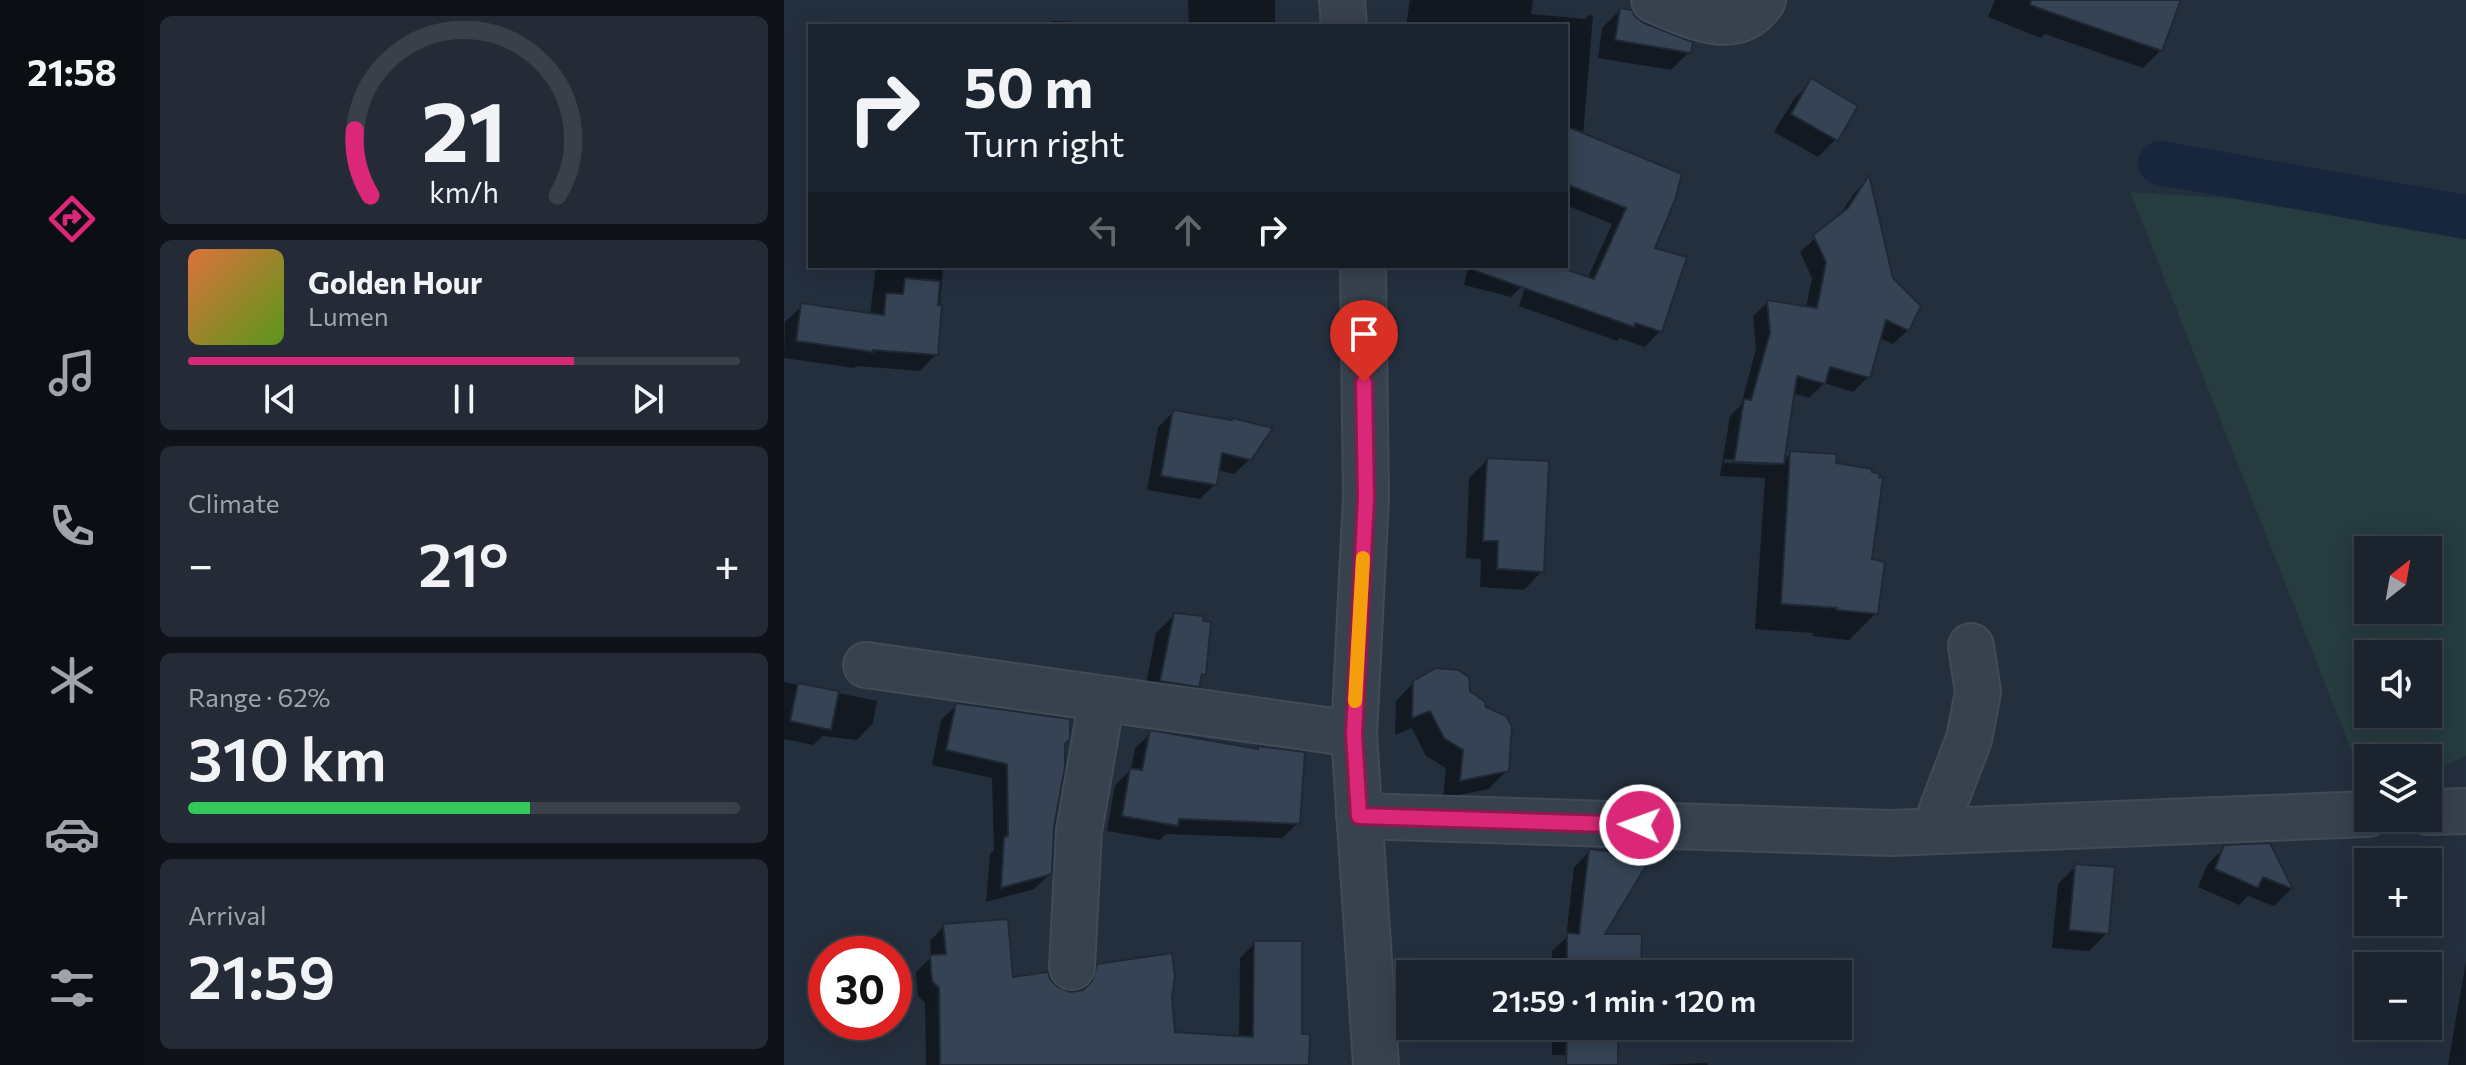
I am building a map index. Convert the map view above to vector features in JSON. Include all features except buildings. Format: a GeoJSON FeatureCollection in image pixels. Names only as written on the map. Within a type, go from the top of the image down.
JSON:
{"type":"FeatureCollection","features":[{"type":"Feature","properties":{"kind":"street"},"geometry":{"type":"LineString","coordinates":[[1342,0],[1344,24]]}},
{"type":"Feature","properties":{"kind":"street"},"geometry":{"type":"LineString","coordinates":[[1654,0],[1703,20],[1728,23],[1756,11],[1763,0]]}},
{"type":"Feature","properties":{"kind":"street"},"geometry":{"type":"LineString","coordinates":[[1363,268],[1366,498],[1354,734],[1376,1065]]}},
{"type":"Feature","properties":{"kind":"street"},"geometry":{"type":"LineString","coordinates":[[1942,831],[1941,812],[1969,739],[1978,692],[1971,646]]}},
{"type":"Feature","properties":{"kind":"street"},"geometry":{"type":"LineString","coordinates":[[866,665],[1354,734]]}},
{"type":"Feature","properties":{"kind":"street"},"geometry":{"type":"LineString","coordinates":[[1072,967],[1079,831],[1102,699]]}},
{"type":"Feature","properties":{"kind":"street"},"geometry":{"type":"LineString","coordinates":[[2442,812],[2466,811]]}},
{"type":"Feature","properties":{"kind":"street"},"geometry":{"type":"LineString","coordinates":[[1359,816],[1891,833],[2354,815]]}},
{"type":"Feature","properties":{"kind":"green space"},"geometry":{"type":"Polygon","coordinates":[[[2130,192],[2466,212],[2466,756],[2442,767],[2442,744],[2354,744],[2354,757],[2130,192]]]}},
{"type":"Feature","properties":{"kind":"waterway"},"geometry":{"type":"LineString","coordinates":[[2160,163],[2466,217]]}},
{"type":"Feature","properties":{"kind":"slow traffic"},"geometry":{"type":"LineString","coordinates":[[1355,701],[1363,558]]}},
{"type":"Feature","properties":{"kind":"route"},"geometry":{"type":"LineString","coordinates":[[1364,382],[1366,498],[1354,734],[1359,816],[1640,825]]}}]}
